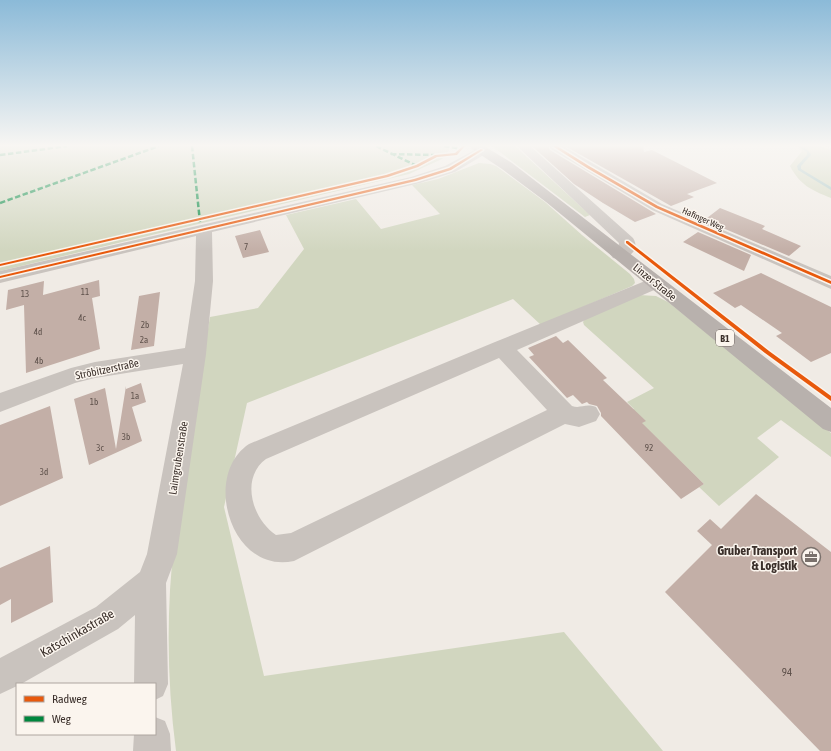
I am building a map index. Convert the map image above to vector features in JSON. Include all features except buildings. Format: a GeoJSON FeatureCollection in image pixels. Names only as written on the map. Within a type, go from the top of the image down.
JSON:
{"type":"FeatureCollection","features":[{"type":"Feature","properties":{"kind":"main road","name":"Linzer Straße"},"geometry":{"type":"LineString","coordinates":[[527,181],[831,422]]}},
{"type":"Feature","properties":{"kind":"street"},"geometry":{"type":"LineString","coordinates":[[0,277],[409,181]]}},
{"type":"Feature","properties":{"kind":"street"},"geometry":{"type":"LineString","coordinates":[[561,181],[627,242],[626,251],[619,254]]}},
{"type":"Feature","properties":{"kind":"street","name":"Hafinger Weg"},"geometry":{"type":"LineString","coordinates":[[612,181],[657,207],[831,283]]}},
{"type":"Feature","properties":{"kind":"street","name":"Laimgrubenstraße"},"geometry":{"type":"LineString","coordinates":[[152,683],[151,583],[162,554],[195,354],[204,281],[204,230]]}},
{"type":"Feature","properties":{"kind":"street"},"geometry":{"type":"LineString","coordinates":[[564,413],[294,547],[281,550],[270,547],[257,539],[247,524],[241,510],[238,494],[243,467],[251,456],[260,450],[655,283]]}},
{"type":"Feature","properties":{"kind":"street"},"geometry":{"type":"LineString","coordinates":[[502,347],[564,413],[571,417],[581,418],[588,414]]}},
{"type":"Feature","properties":{"kind":"street","name":"Ströbitzerstraße"},"geometry":{"type":"LineString","coordinates":[[0,403],[71,376],[95,370],[195,354]]}},
{"type":"Feature","properties":{"kind":"street","name":"Katschinkastraße"},"geometry":{"type":"LineString","coordinates":[[0,678],[107,618],[151,583]]}},
{"type":"Feature","properties":{"kind":"street"},"geometry":{"type":"LineString","coordinates":[[152,735],[152,751]]}},
{"type":"Feature","properties":{"kind":"green space"},"geometry":{"type":"Polygon","coordinates":[[[0,181],[379,181],[0,271],[0,181]]]}},
{"type":"Feature","properties":{"kind":"green space"},"geometry":{"type":"Polygon","coordinates":[[[429,181],[516,181],[545,202],[582,235],[630,274],[635,283],[632,286],[541,325],[513,299],[247,403],[224,507],[264,676],[564,632],[663,751],[176,751],[169,671],[170,590],[181,488],[210,317],[258,308],[304,249],[286,215],[356,199],[381,229],[440,214],[412,185],[429,181]]]}},
{"type":"Feature","properties":{"kind":"green space"},"geometry":{"type":"Polygon","coordinates":[[[538,181],[553,181],[590,215],[585,217],[538,181]]]}},
{"type":"Feature","properties":{"kind":"green space"},"geometry":{"type":"Polygon","coordinates":[[[801,181],[831,181],[831,198],[807,186],[801,181]]]}},
{"type":"Feature","properties":{"kind":"green space"},"geometry":{"type":"Polygon","coordinates":[[[639,295],[656,296],[668,302],[831,433],[831,457],[781,420],[757,438],[779,457],[719,506],[699,487],[704,484],[630,412],[634,409],[627,402],[654,388],[584,325],[583,322],[585,319],[639,295]]]}},
{"type":"Feature","properties":{"kind":"waterway"},"geometry":{"type":"LineString","coordinates":[[818,181],[831,189]]}},
{"type":"Feature","properties":{"kind":"marked path"},"geometry":{"type":"LineString","coordinates":[[0,203],[61,181]]}},
{"type":"Feature","properties":{"kind":"marked path"},"geometry":{"type":"LineString","coordinates":[[196,181],[200,222]]}},
{"type":"Feature","properties":{"kind":"cycle path"},"geometry":{"type":"LineString","coordinates":[[0,265],[365,181]]}},
{"type":"Feature","properties":{"kind":"cycle path"},"geometry":{"type":"LineString","coordinates":[[0,277],[411,181]]}},
{"type":"Feature","properties":{"kind":"cycle path"},"geometry":{"type":"LineString","coordinates":[[612,181],[657,207],[831,283]]}},
{"type":"Feature","properties":{"kind":"cycle path"},"geometry":{"type":"LineString","coordinates":[[627,242],[767,352],[831,399]]}},
{"type":"Feature","properties":{"kind":"place","name":"Gruber Transport & Logistik"},"geometry":{"type":"Point","coordinates":[811,557]}}]}
